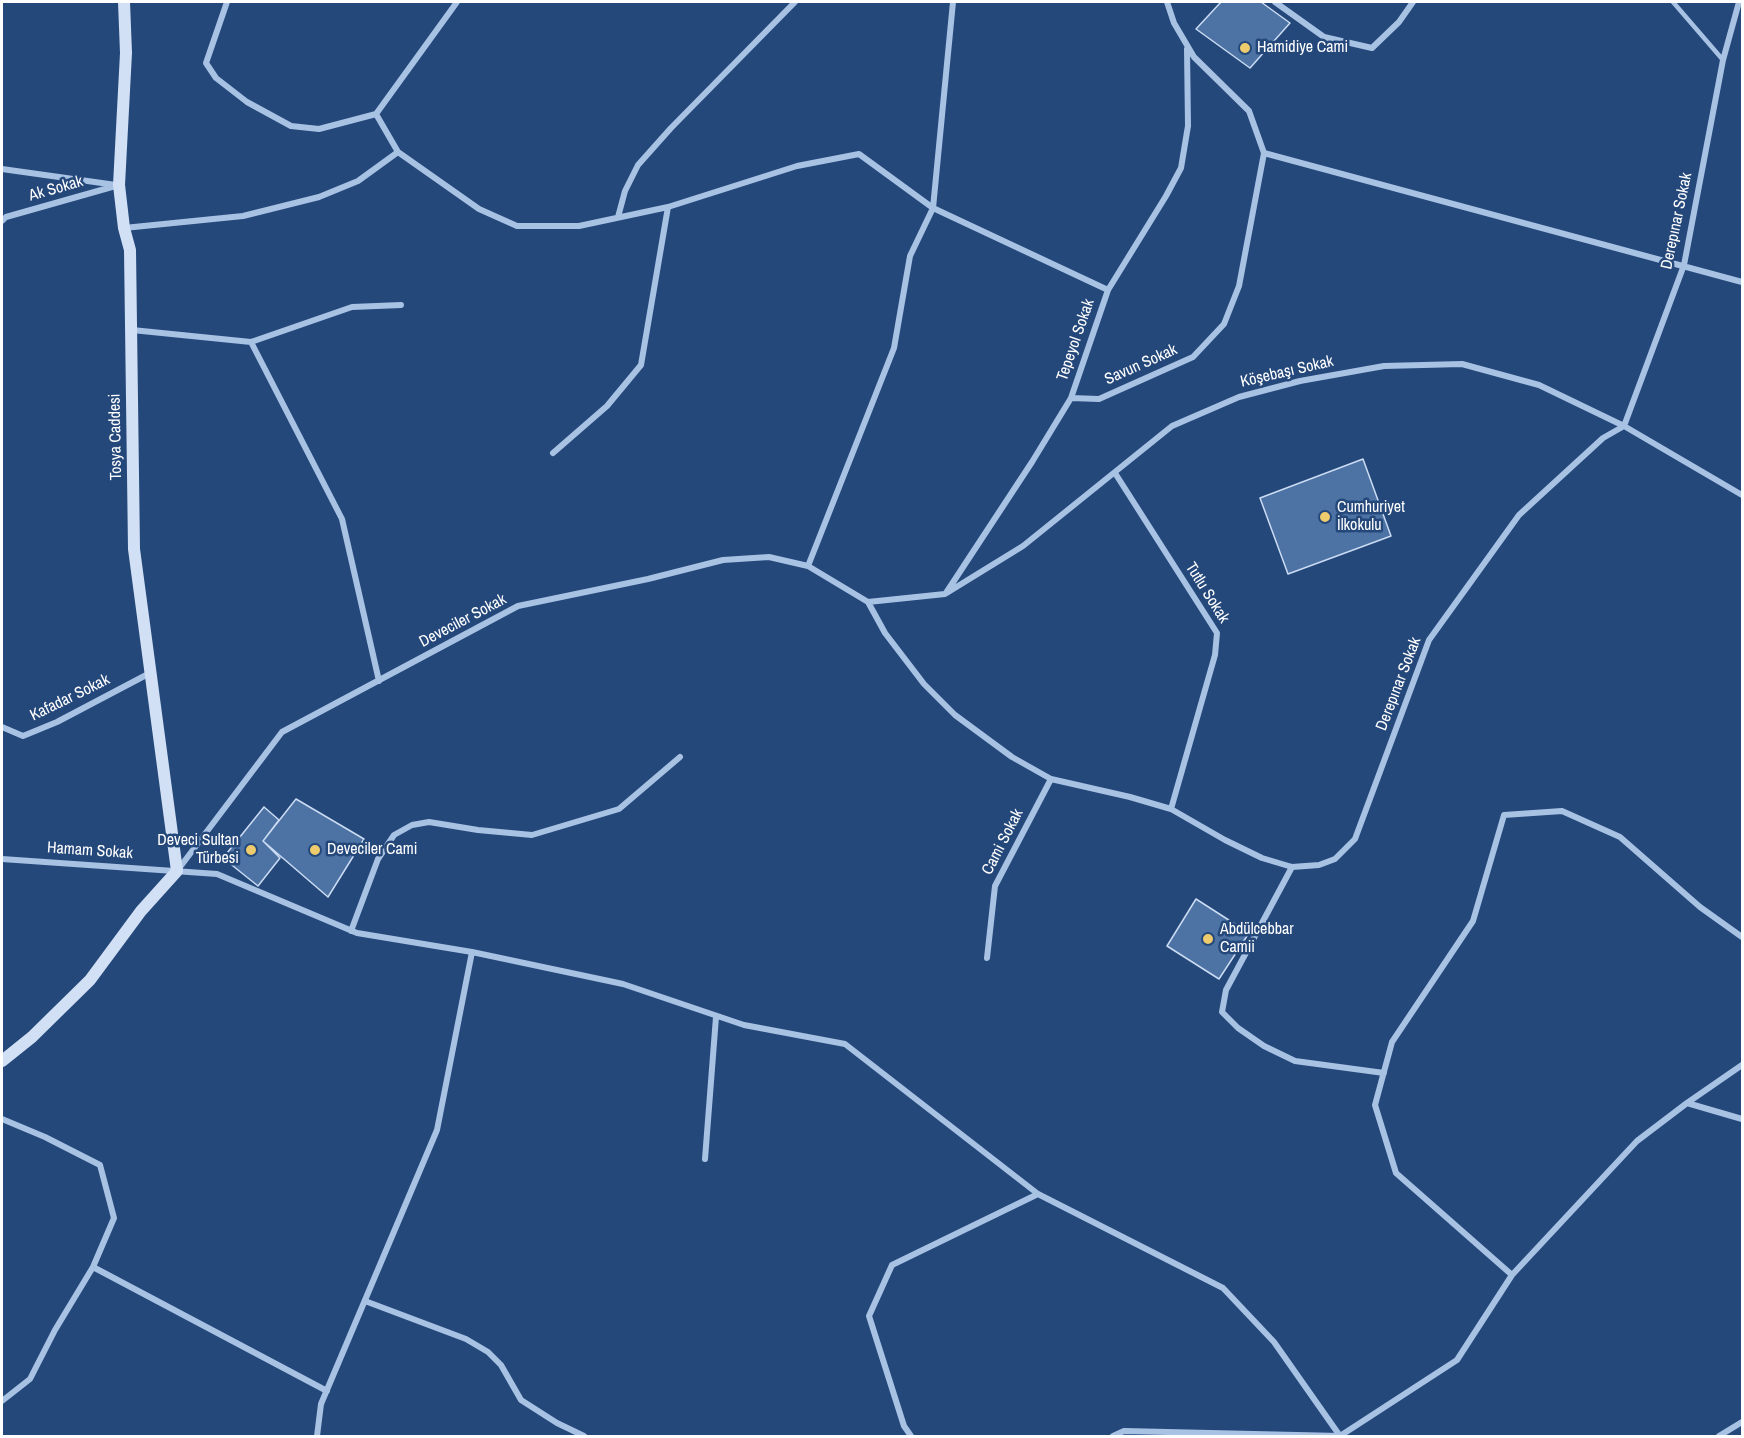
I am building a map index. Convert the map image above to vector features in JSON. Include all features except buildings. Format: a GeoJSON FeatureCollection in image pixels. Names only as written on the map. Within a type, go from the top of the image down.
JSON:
{"type":"FeatureCollection","features":[{"type":"Feature","properties":{"kind":"main road","name":"Tosya Caddesi"},"geometry":{"type":"LineString","coordinates":[[124,2],[126,53],[119,185],[124,228],[130,250],[134,549],[177,871]]}},
{"type":"Feature","properties":{"kind":"main road"},"geometry":{"type":"LineString","coordinates":[[2,1061],[32,1036],[90,980],[141,911],[177,871]]}},
{"type":"Feature","properties":{"kind":"street"},"geometry":{"type":"LineString","coordinates":[[227,2],[206,63],[216,78],[247,102],[291,126],[319,129],[376,114],[457,2]]}},
{"type":"Feature","properties":{"kind":"street"},"geometry":{"type":"LineString","coordinates":[[618,217],[625,191],[638,165],[671,128],[795,2]]}},
{"type":"Feature","properties":{"kind":"street"},"geometry":{"type":"LineString","coordinates":[[808,566],[894,348],[910,256],[933,208],[953,2]]}},
{"type":"Feature","properties":{"kind":"street","name":"Savun Sokak"},"geometry":{"type":"LineString","coordinates":[[1071,398],[1099,399],[1193,357],[1224,324],[1239,286],[1264,153],[1250,111],[1194,57],[1174,23],[1167,2]]}},
{"type":"Feature","properties":{"kind":"street"},"geometry":{"type":"LineString","coordinates":[[1275,2],[1324,37],[1372,48],[1399,22],[1413,2]]}},
{"type":"Feature","properties":{"kind":"street","name":"Derepınar Sokak"},"geometry":{"type":"LineString","coordinates":[[868,602],[885,633],[917,675],[947,707],[1012,757],[1051,779],[1130,796],[1171,809],[1262,858],[1293,867],[1319,866],[1335,859],[1355,838],[1429,639],[1519,515],[1603,438],[1624,426],[1684,265],[1723,60],[1739,2]]}},
{"type":"Feature","properties":{"kind":"street","name":"Tepeyol Sokak"},"geometry":{"type":"LineString","coordinates":[[1071,398],[1108,290],[1181,168],[1188,126],[1187,45]]}},
{"type":"Feature","properties":{"kind":"street"},"geometry":{"type":"LineString","coordinates":[[376,114],[398,152],[479,209],[517,226],[579,226],[668,207],[797,166],[859,154],[933,208],[1108,290]]}},
{"type":"Feature","properties":{"kind":"street"},"geometry":{"type":"LineString","coordinates":[[124,228],[243,216],[319,197],[358,181],[398,152]]}},
{"type":"Feature","properties":{"kind":"street"},"geometry":{"type":"LineString","coordinates":[[1264,153],[1743,282]]}},
{"type":"Feature","properties":{"kind":"street"},"geometry":{"type":"LineString","coordinates":[[2,169],[119,185]]}},
{"type":"Feature","properties":{"kind":"street","name":"Ak Sokak"},"geometry":{"type":"LineString","coordinates":[[2,221],[6,216],[119,185]]}},
{"type":"Feature","properties":{"kind":"street"},"geometry":{"type":"LineString","coordinates":[[553,453],[607,406],[641,365],[668,207]]}},
{"type":"Feature","properties":{"kind":"street"},"geometry":{"type":"LineString","coordinates":[[131,330],[251,342],[352,308],[402,304]]}},
{"type":"Feature","properties":{"kind":"street"},"geometry":{"type":"LineString","coordinates":[[251,342],[342,519],[379,681]]}},
{"type":"Feature","properties":{"kind":"street","name":"Köşebaşı Sokak"},"geometry":{"type":"LineString","coordinates":[[868,602],[945,594],[1023,546],[1172,426],[1239,397],[1300,381],[1384,366],[1462,364],[1539,385],[1624,426],[1743,495]]}},
{"type":"Feature","properties":{"kind":"street"},"geometry":{"type":"LineString","coordinates":[[945,594],[1032,462],[1071,398]]}},
{"type":"Feature","properties":{"kind":"street","name":"Tutlu Sokak"},"geometry":{"type":"LineString","coordinates":[[1116,472],[1217,633],[1215,655],[1171,809]]}},
{"type":"Feature","properties":{"kind":"street","name":"Deveciler Sokak"},"geometry":{"type":"LineString","coordinates":[[177,871],[282,732],[518,606],[648,579],[723,560],[769,557],[808,566],[868,602]]}},
{"type":"Feature","properties":{"kind":"street","name":"Kafadar Sokak"},"geometry":{"type":"LineString","coordinates":[[2,727],[23,736],[57,722],[150,673]]}},
{"type":"Feature","properties":{"kind":"street"},"geometry":{"type":"LineString","coordinates":[[351,931],[378,860],[394,835],[412,825],[429,822],[478,830],[532,835],[619,809],[680,757]]}},
{"type":"Feature","properties":{"kind":"street","name":"Cami Sokak"},"geometry":{"type":"LineString","coordinates":[[987,958],[995,886],[1051,779]]}},
{"type":"Feature","properties":{"kind":"street"},"geometry":{"type":"LineString","coordinates":[[1512,1275],[1396,1173],[1375,1105],[1392,1042],[1473,921],[1504,816],[1562,811],[1620,837],[1700,907],[1743,937]]}},
{"type":"Feature","properties":{"kind":"street","name":"Hamam Sokak"},"geometry":{"type":"LineString","coordinates":[[2,858],[217,874],[351,931],[472,952],[623,984],[744,1025],[845,1044],[1038,1194],[1223,1288],[1274,1342],[1340,1436]]}},
{"type":"Feature","properties":{"kind":"street"},"geometry":{"type":"LineString","coordinates":[[1293,867],[1226,990],[1222,1012],[1238,1028],[1264,1046],[1295,1061],[1384,1073]]}},
{"type":"Feature","properties":{"kind":"street"},"geometry":{"type":"LineString","coordinates":[[317,1437],[321,1404],[437,1130],[472,952]]}},
{"type":"Feature","properties":{"kind":"street"},"geometry":{"type":"LineString","coordinates":[[705,1159],[716,1017]]}},
{"type":"Feature","properties":{"kind":"street"},"geometry":{"type":"LineString","coordinates":[[1113,1437],[1125,1434],[1340,1436],[1457,1360],[1512,1275],[1637,1141],[1687,1102],[1743,1065]]}},
{"type":"Feature","properties":{"kind":"street"},"geometry":{"type":"LineString","coordinates":[[1687,1102],[1743,1119]]}},
{"type":"Feature","properties":{"kind":"street"},"geometry":{"type":"LineString","coordinates":[[2,1119],[45,1137],[100,1166],[114,1218],[93,1267],[55,1330],[30,1379],[2,1401]]}},
{"type":"Feature","properties":{"kind":"street"},"geometry":{"type":"LineString","coordinates":[[911,1437],[904,1426],[869,1316],[892,1265],[1038,1194]]}},
{"type":"Feature","properties":{"kind":"street"},"geometry":{"type":"LineString","coordinates":[[93,1267],[327,1391]]}},
{"type":"Feature","properties":{"kind":"street"},"geometry":{"type":"LineString","coordinates":[[365,1301],[466,1339],[488,1352],[501,1365],[521,1400],[584,1437]]}},
{"type":"Feature","properties":{"kind":"street"},"geometry":{"type":"LineString","coordinates":[[1719,1437],[1743,1422]]}},
{"type":"Feature","properties":{"kind":"street"},"geometry":{"type":"LineString","coordinates":[[566,1437],[572,1430]]}},
{"type":"Feature","properties":{"kind":"lane"},"geometry":{"type":"LineString","coordinates":[[1673,2],[1723,60]]}},
{"type":"Feature","properties":{"kind":"place","name":"Hamidiye Cami"},"geometry":{"type":"Point","coordinates":[1245,48]}},
{"type":"Feature","properties":{"kind":"place","name":"Cumhuriyet İlkokulu"},"geometry":{"type":"Point","coordinates":[1325,517]}},
{"type":"Feature","properties":{"kind":"place","name":"Deveci Sultan Türbesi"},"geometry":{"type":"Point","coordinates":[251,850]}},
{"type":"Feature","properties":{"kind":"place","name":"Deveciler Cami"},"geometry":{"type":"Point","coordinates":[315,850]}},
{"type":"Feature","properties":{"kind":"place","name":"Abdülcebbar Camii"},"geometry":{"type":"Point","coordinates":[1208,939]}}]}
